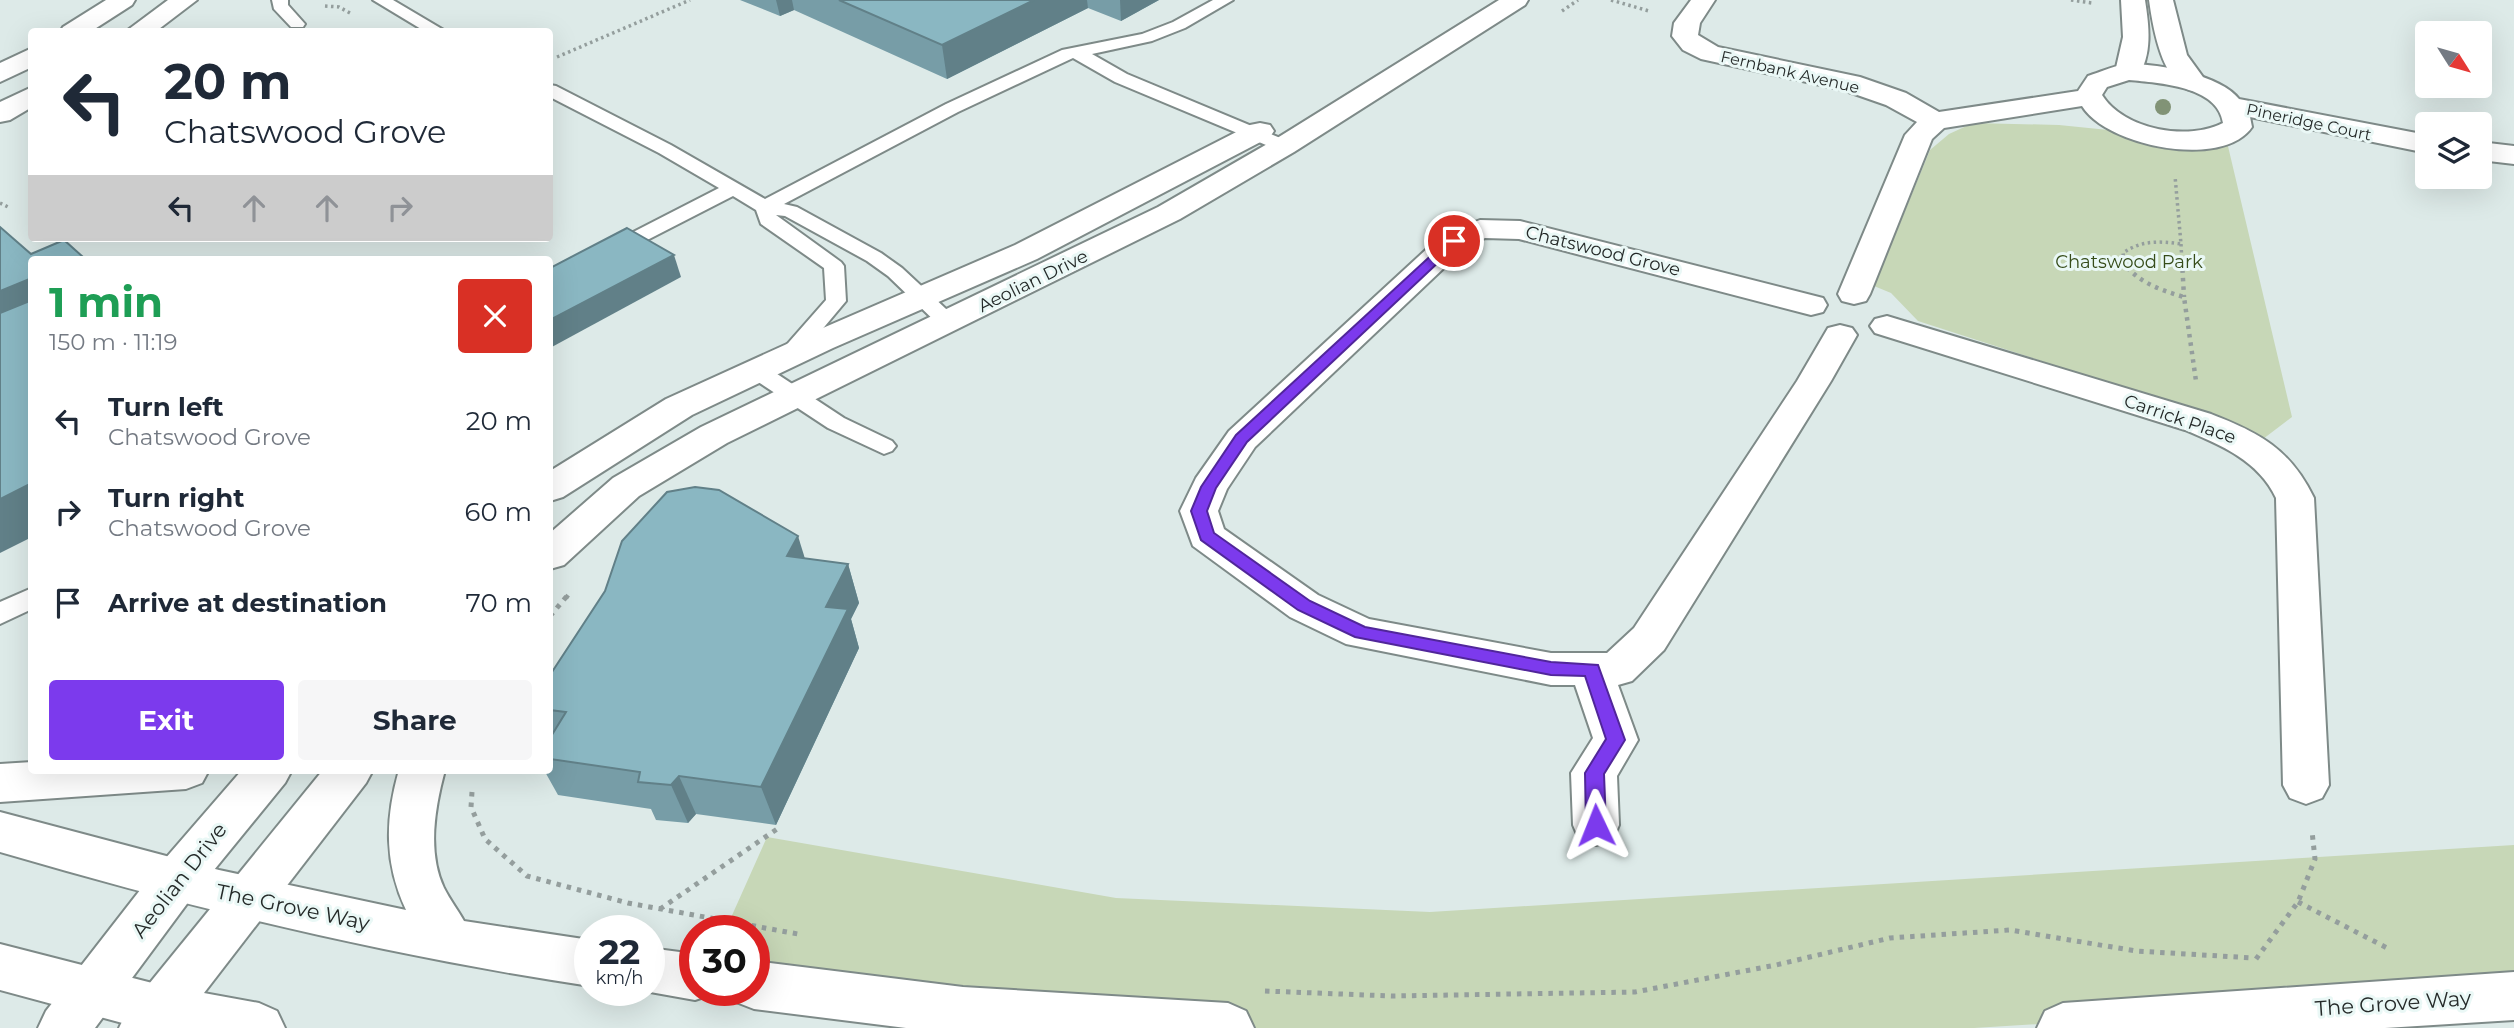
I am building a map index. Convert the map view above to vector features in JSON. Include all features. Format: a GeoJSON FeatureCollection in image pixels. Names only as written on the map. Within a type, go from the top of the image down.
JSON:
{"type":"FeatureCollection","features":[{"type":"Feature","properties":{"kind":"street"},"geometry":{"type":"LineString","coordinates":[[78,28],[123,0]]}},
{"type":"Feature","properties":{"kind":"street"},"geometry":{"type":"LineString","coordinates":[[143,28],[185,0]]}},
{"type":"Feature","properties":{"kind":"street","name":"Aeolian Drive"},"geometry":{"type":"LineString","coordinates":[[553,486],[678,407],[1038,246],[1160,185],[1338,89],[1473,0]]}},
{"type":"Feature","properties":{"kind":"street","name":"Aeolian Drive"},"geometry":{"type":"LineString","coordinates":[[553,552],[626,487],[713,435],[1169,213],[1284,146],[1516,0]]}},
{"type":"Feature","properties":{"kind":"street","name":"Fernbank Avenue"},"geometry":{"type":"LineString","coordinates":[[1703,0],[1687,23],[1685,36],[1692,45],[1710,53],[1850,83],[1947,118]]}},
{"type":"Feature","properties":{"kind":"street"},"geometry":{"type":"LineString","coordinates":[[2128,72],[2136,52],[2137,30],[2133,0]]}},
{"type":"Feature","properties":{"kind":"street"},"geometry":{"type":"LineString","coordinates":[[2161,0],[2170,47],[2179,67],[2195,84]]}},
{"type":"Feature","properties":{"kind":"street"},"geometry":{"type":"LineString","coordinates":[[0,74],[28,58]]}},
{"type":"Feature","properties":{"kind":"street"},"geometry":{"type":"LineString","coordinates":[[2128,72],[2152,74],[2195,84],[2214,93],[2234,116],[2229,135],[2214,141],[2171,141],[2145,135],[2115,123],[2089,101],[2088,89],[2094,81],[2128,72]]}},
{"type":"Feature","properties":{"kind":"street"},"geometry":{"type":"LineString","coordinates":[[0,114],[28,97]]}},
{"type":"Feature","properties":{"kind":"street"},"geometry":{"type":"LineString","coordinates":[[1854,294],[1919,135],[1947,118],[2089,97]]}},
{"type":"Feature","properties":{"kind":"street","name":"Pineridge Court"},"geometry":{"type":"LineString","coordinates":[[2234,116],[2415,142]]}},
{"type":"Feature","properties":{"kind":"street"},"geometry":{"type":"LineString","coordinates":[[1947,118],[2115,123]]}},
{"type":"Feature","properties":{"kind":"street"},"geometry":{"type":"LineString","coordinates":[[2496,153],[2514,177]]}},
{"type":"Feature","properties":{"kind":"street","name":"Chatswood Grove"},"geometry":{"type":"LineString","coordinates":[[1811,304],[1520,230],[1480,229],[1454,241],[1242,439],[1209,487],[1199,511],[1207,536],[1304,606],[1361,633],[1551,669],[1617,669],[1649,639],[1814,381],[1840,335]]}},
{"type":"Feature","properties":{"kind":"street"},"geometry":{"type":"LineString","coordinates":[[1836,292],[1854,294],[1872,301],[1884,310],[1888,317],[1888,326],[1871,337],[1840,335],[1816,321],[1811,314],[1811,304],[1820,296],[1836,292]]}},
{"type":"Feature","properties":{"kind":"street","name":"Carrick Place"},"geometry":{"type":"LineString","coordinates":[[1888,326],[2198,422],[2239,438],[2265,455],[2288,479],[2295,498],[2306,785]]}},
{"type":"Feature","properties":{"kind":"street"},"geometry":{"type":"LineString","coordinates":[[1591,669],[1615,740],[1594,773],[1596,825]]}},
{"type":"Feature","properties":{"kind":"street"},"geometry":{"type":"LineString","coordinates":[[0,783],[129,774]]}},
{"type":"Feature","properties":{"kind":"street","name":"Aeolian Drive"},"geometry":{"type":"LineString","coordinates":[[78,1010],[175,882],[266,774]]}},
{"type":"Feature","properties":{"kind":"street"},"geometry":{"type":"LineString","coordinates":[[152,1018],[347,774]]}},
{"type":"Feature","properties":{"kind":"street"},"geometry":{"type":"LineString","coordinates":[[421,774],[414,796],[412,860],[419,885],[448,939]]}},
{"type":"Feature","properties":{"kind":"street","name":"The Grove Way"},"geometry":{"type":"LineString","coordinates":[[0,832],[175,882],[246,898],[516,953],[574,961]]}},
{"type":"Feature","properties":{"kind":"street"},"geometry":{"type":"LineString","coordinates":[[0,967],[78,1010],[259,1028]]}},
{"type":"Feature","properties":{"kind":"street"},"geometry":{"type":"LineString","coordinates":[[770,987],[962,1011],[1243,1009]]}},
{"type":"Feature","properties":{"kind":"street","name":"The Grove Way"},"geometry":{"type":"LineString","coordinates":[[2063,1028],[2287,1010],[2514,996]]}},
{"type":"Feature","properties":{"kind":"lane"},"geometry":{"type":"LineString","coordinates":[[280,0],[279,6],[297,24]]}},
{"type":"Feature","properties":{"kind":"lane"},"geometry":{"type":"LineString","coordinates":[[381,0],[432,28]]}},
{"type":"Feature","properties":{"kind":"lane"},"geometry":{"type":"LineString","coordinates":[[765,207],[952,108],[1077,52],[1146,38],[1179,25],[1225,0]]}},
{"type":"Feature","properties":{"kind":"lane"},"geometry":{"type":"LineString","coordinates":[[1077,52],[1121,78],[1284,146]]}},
{"type":"Feature","properties":{"kind":"lane"},"geometry":{"type":"LineString","coordinates":[[553,92],[665,149],[765,207],[790,211],[874,257],[949,322]]}},
{"type":"Feature","properties":{"kind":"lane"},"geometry":{"type":"LineString","coordinates":[[599,257],[732,189]]}},
{"type":"Feature","properties":{"kind":"lane"},"geometry":{"type":"LineString","coordinates":[[765,207],[768,220],[834,266],[836,301],[772,364],[794,396],[836,423],[884,446]]}},
{"type":"Feature","properties":{"kind":"lane"},"geometry":{"type":"LineString","coordinates":[[0,614],[28,599]]}},
{"type":"Feature","properties":{"kind":"path"},"geometry":{"type":"LineString","coordinates":[[553,59],[690,0]]}},
{"type":"Feature","properties":{"kind":"path"},"geometry":{"type":"LineString","coordinates":[[1562,11],[1578,0]]}},
{"type":"Feature","properties":{"kind":"path"},"geometry":{"type":"LineString","coordinates":[[1611,0],[1657,14]]}},
{"type":"Feature","properties":{"kind":"path"},"geometry":{"type":"LineString","coordinates":[[2071,0],[2103,4]]}},
{"type":"Feature","properties":{"kind":"path"},"geometry":{"type":"LineString","coordinates":[[2171,141],[2198,422]]}},
{"type":"Feature","properties":{"kind":"path"},"geometry":{"type":"LineString","coordinates":[[0,203],[10,208]]}},
{"type":"Feature","properties":{"kind":"path"},"geometry":{"type":"LineString","coordinates":[[2181,244],[2146,242],[2130,247],[2123,253],[2122,260],[2140,279],[2161,291],[2184,297]]}},
{"type":"Feature","properties":{"kind":"path"},"geometry":{"type":"LineString","coordinates":[[472,782],[471,807],[485,839],[527,876],[660,909],[806,936]]}},
{"type":"Feature","properties":{"kind":"path"},"geometry":{"type":"LineString","coordinates":[[2256,959],[2298,902],[2315,859],[2306,785]]}},
{"type":"Feature","properties":{"kind":"path"},"geometry":{"type":"LineString","coordinates":[[660,909],[780,827]]}},
{"type":"Feature","properties":{"kind":"path"},"geometry":{"type":"LineString","coordinates":[[2298,902],[2396,953]]}},
{"type":"Feature","properties":{"kind":"path"},"geometry":{"type":"LineString","coordinates":[[1243,1009],[1391,996],[1635,992],[1776,965],[1890,938],[2010,930],[2136,951],[2270,959]]}},
{"type":"Feature","properties":{"kind":"green space","name":"Chatswood Park"},"geometry":{"type":"Polygon","coordinates":[[[1973,123],[2059,125],[2227,142],[2292,417],[2263,439],[2233,423],[1918,321],[1891,293],[1874,286],[1930,150],[1949,134],[1973,123]]]}},
{"type":"Feature","properties":{"kind":"green space"},"geometry":{"type":"Polygon","coordinates":[[[767,837],[1116,898],[1430,912],[2514,845],[2514,995],[1974,1028],[1228,1028],[770,985],[770,915],[732,915],[767,837]]]}},
{"type":"Feature","properties":{"kind":"building"},"geometry":{"type":"Polygon","coordinates":[[[839,0],[1034,0],[942,45],[839,0]]]}},
{"type":"Feature","properties":{"kind":"building"},"geometry":{"type":"Polygon","coordinates":[[[0,227],[31,254],[59,242],[66,242],[82,256],[28,256],[28,280],[0,291],[0,227]]]}},
{"type":"Feature","properties":{"kind":"building"},"geometry":{"type":"Polygon","coordinates":[[[627,228],[674,255],[553,318],[553,266],[627,228]]]}},
{"type":"Feature","properties":{"kind":"building"},"geometry":{"type":"Polygon","coordinates":[[[28,302],[28,485],[0,499],[0,313],[28,302]]]}},
{"type":"Feature","properties":{"kind":"building"},"geometry":{"type":"Polygon","coordinates":[[[695,487],[719,490],[798,536],[787,556],[848,564],[826,607],[848,609],[761,787],[679,776],[671,785],[638,782],[640,772],[553,759],[553,733],[566,712],[553,710],[553,670],[605,591],[622,541],[667,492],[695,487]]]}},
{"type":"Feature","properties":{"kind":"route"},"geometry":{"type":"LineString","coordinates":[[1454,241],[1242,439],[1209,487],[1199,511],[1207,536],[1304,606],[1361,633],[1551,669],[1591,669],[1615,740],[1594,773],[1596,825]]}}]}
